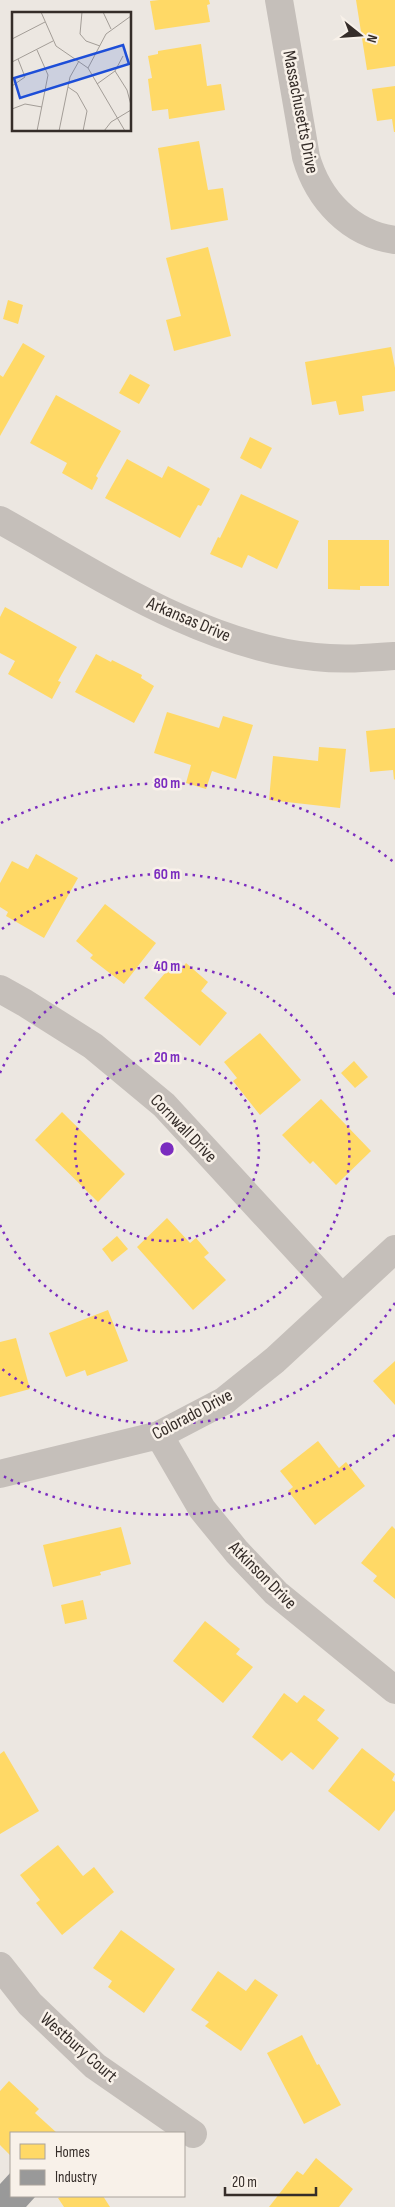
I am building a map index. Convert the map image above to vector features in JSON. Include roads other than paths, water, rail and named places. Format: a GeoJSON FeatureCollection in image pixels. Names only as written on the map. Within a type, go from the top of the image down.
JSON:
{"type":"FeatureCollection","features":[{"type":"Feature","properties":{"kind":"street","name":"Massachusetts Drive"},"geometry":{"type":"LineString","coordinates":[[279,0],[310,173],[319,190],[336,212],[359,228],[384,238],[395,240]]}},
{"type":"Feature","properties":{"kind":"street","name":"Arkansas Drive"},"geometry":{"type":"LineString","coordinates":[[0,520],[163,611],[197,626],[259,647],[314,657],[345,659],[395,656]]}},
{"type":"Feature","properties":{"kind":"street","name":"Cornwall Drive"},"geometry":{"type":"LineString","coordinates":[[0,989],[92,1046],[164,1105],[342,1298]]}},
{"type":"Feature","properties":{"kind":"street","name":"Colorado Drive"},"geometry":{"type":"LineString","coordinates":[[0,1474],[159,1435],[224,1401],[276,1360],[395,1249]]}},
{"type":"Feature","properties":{"kind":"street","name":"Atkinson Drive"},"geometry":{"type":"LineString","coordinates":[[159,1435],[202,1509],[238,1552],[276,1593],[395,1690]]}},
{"type":"Feature","properties":{"kind":"street","name":"Westbury Court"},"geometry":{"type":"LineString","coordinates":[[0,1966],[30,2004],[95,2066],[193,2134]]}}]}
